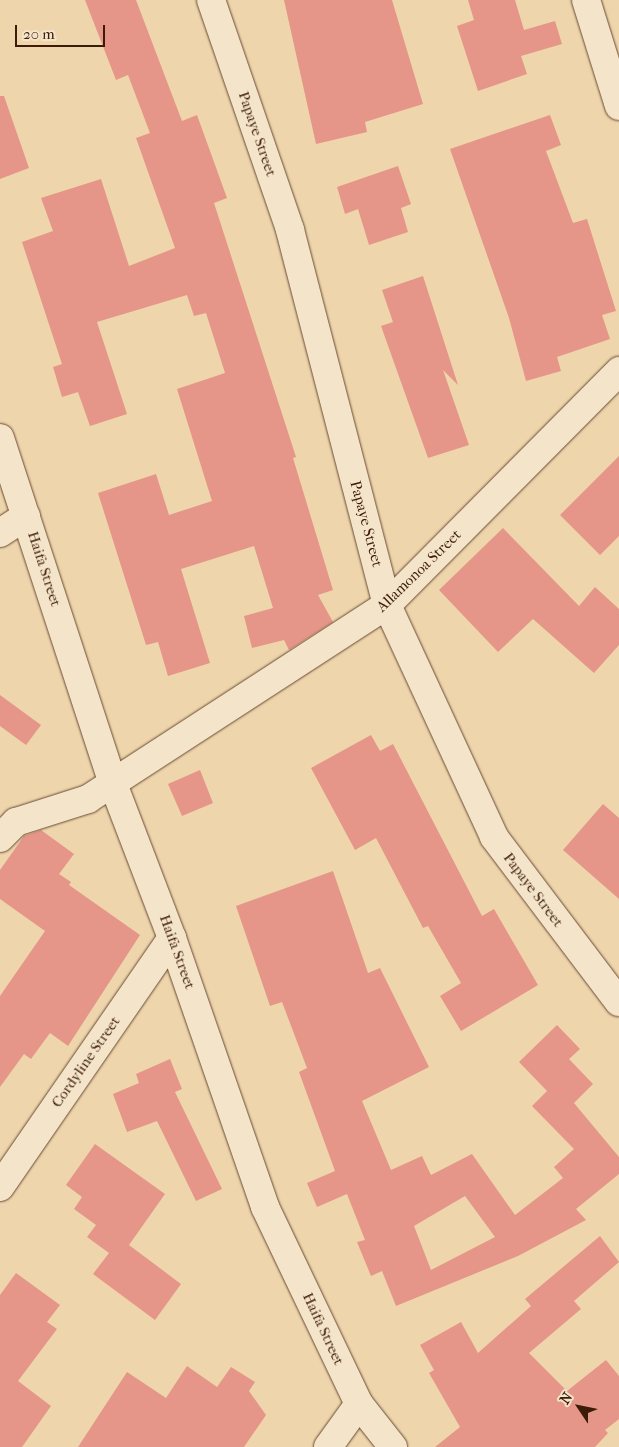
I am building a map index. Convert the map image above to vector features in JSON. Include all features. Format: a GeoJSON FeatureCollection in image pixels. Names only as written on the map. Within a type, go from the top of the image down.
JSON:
{"type":"FeatureCollection","features":[{"type":"Feature","properties":{"kind":"street","name":"Papaye Street"},"geometry":{"type":"LineString","coordinates":[[211,0],[290,230],[387,605],[494,837],[616,993]]}},
{"type":"Feature","properties":{"kind":"street"},"geometry":{"type":"LineString","coordinates":[[586,0],[619,106]]}},
{"type":"Feature","properties":{"kind":"street","name":"Allamonoa Street"},"geometry":{"type":"LineString","coordinates":[[0,838],[16,822],[88,799],[112,781],[387,605],[619,371]]}},
{"type":"Feature","properties":{"kind":"street","name":"Haifa Street"},"geometry":{"type":"LineString","coordinates":[[0,438],[112,781],[172,938],[266,1207],[359,1404],[393,1447]]}},
{"type":"Feature","properties":{"kind":"street"},"geometry":{"type":"LineString","coordinates":[[0,533],[26,516]]}},
{"type":"Feature","properties":{"kind":"street","name":"Cordyline Street"},"geometry":{"type":"LineString","coordinates":[[0,1187],[172,938]]}},
{"type":"Feature","properties":{"kind":"street"},"geometry":{"type":"LineString","coordinates":[[328,1447],[359,1404]]}},
{"type":"Feature","properties":{"kind":"building"},"geometry":{"type":"Polygon","coordinates":[[[85,0],[136,0],[182,121],[197,115],[227,198],[214,203],[296,457],[293,458],[333,590],[318,595],[333,622],[289,650],[284,640],[252,648],[244,616],[273,608],[254,546],[181,569],[210,663],[168,676],[158,642],[146,645],[98,493],[156,474],[169,515],[212,501],[177,389],[225,373],[206,313],[194,316],[187,295],[97,322],[127,414],[90,426],[78,392],[62,397],[53,367],[62,364],[22,242],[53,231],[41,198],[101,179],[129,266],[175,248],[136,138],[150,133],[128,75],[116,80],[85,0]]]}},
{"type":"Feature","properties":{"kind":"building"},"geometry":{"type":"Polygon","coordinates":[[[284,0],[392,0],[423,104],[365,122],[367,132],[316,144],[284,0]]]}},
{"type":"Feature","properties":{"kind":"building"},"geometry":{"type":"Polygon","coordinates":[[[468,0],[515,0],[524,30],[555,21],[562,44],[521,56],[527,74],[478,91],[457,26],[474,20],[468,0]]]}},
{"type":"Feature","properties":{"kind":"building"},"geometry":{"type":"Polygon","coordinates":[[[0,96],[4,96],[29,168],[0,179],[0,96]]]}},
{"type":"Feature","properties":{"kind":"building"},"geometry":{"type":"Polygon","coordinates":[[[550,115],[561,145],[546,151],[573,223],[587,219],[616,311],[602,315],[610,339],[557,357],[561,371],[526,381],[509,318],[450,149],[550,115]]]}},
{"type":"Feature","properties":{"kind":"building"},"geometry":{"type":"Polygon","coordinates":[[[398,166],[411,204],[401,208],[408,232],[369,245],[358,209],[345,214],[337,187],[398,166]]]}},
{"type":"Feature","properties":{"kind":"building"},"geometry":{"type":"Polygon","coordinates":[[[423,276],[458,385],[443,370],[469,445],[428,458],[381,326],[393,322],[382,290],[423,276]]]}},
{"type":"Feature","properties":{"kind":"building"},"geometry":{"type":"Polygon","coordinates":[[[619,456],[619,536],[600,555],[560,515],[619,456]]]}},
{"type":"Feature","properties":{"kind":"building"},"geometry":{"type":"Polygon","coordinates":[[[503,528],[579,606],[595,587],[619,609],[619,645],[594,673],[533,619],[498,652],[439,590],[503,528]]]}},
{"type":"Feature","properties":{"kind":"building"},"geometry":{"type":"Polygon","coordinates":[[[0,695],[41,725],[26,745],[0,726],[0,695]]]}},
{"type":"Feature","properties":{"kind":"building"},"geometry":{"type":"Polygon","coordinates":[[[371,735],[380,751],[393,744],[482,916],[494,909],[538,985],[461,1031],[440,996],[461,983],[428,926],[423,928],[376,838],[355,850],[311,768],[371,735]]]}},
{"type":"Feature","properties":{"kind":"building"},"geometry":{"type":"Polygon","coordinates":[[[200,770],[213,803],[182,816],[168,784],[200,770]]]}},
{"type":"Feature","properties":{"kind":"building"},"geometry":{"type":"Polygon","coordinates":[[[603,804],[619,818],[619,899],[563,850],[603,804]]]}},
{"type":"Feature","properties":{"kind":"building"},"geometry":{"type":"Polygon","coordinates":[[[41,830],[74,854],[59,874],[71,882],[69,885],[140,935],[68,1046],[50,1033],[31,1059],[24,1054],[0,1087],[0,996],[45,931],[0,899],[0,870],[24,836],[41,830]]]}},
{"type":"Feature","properties":{"kind":"building"},"geometry":{"type":"Polygon","coordinates":[[[333,871],[368,973],[380,968],[429,1067],[362,1101],[391,1170],[422,1156],[431,1175],[472,1154],[515,1215],[563,1178],[554,1167],[574,1149],[532,1106],[547,1091],[519,1062],[557,1025],[580,1049],[569,1059],[593,1084],[574,1103],[619,1157],[619,1174],[576,1209],[586,1220],[518,1256],[396,1306],[382,1271],[371,1276],[357,1242],[365,1240],[347,1194],[317,1207],[307,1183],[335,1171],[299,1072],[307,1068],[282,1002],[270,1006],[236,906],[333,871]],[[465,1196],[414,1226],[431,1270],[495,1237],[465,1196]]]}},
{"type":"Feature","properties":{"kind":"building"},"geometry":{"type":"Polygon","coordinates":[[[170,1059],[182,1089],[175,1092],[222,1189],[196,1201],[157,1121],[127,1132],[113,1094],[139,1083],[136,1074],[170,1059]]]}},
{"type":"Feature","properties":{"kind":"building"},"geometry":{"type":"Polygon","coordinates":[[[95,1144],[165,1194],[129,1245],[181,1284],[155,1320],[93,1274],[109,1253],[87,1237],[96,1225],[74,1209],[82,1197],[66,1185],[95,1144]]]}},
{"type":"Feature","properties":{"kind":"building"},"geometry":{"type":"Polygon","coordinates":[[[600,1236],[619,1262],[574,1301],[581,1309],[529,1353],[567,1391],[606,1360],[619,1376],[619,1419],[605,1430],[608,1433],[595,1447],[435,1447],[460,1427],[429,1373],[434,1370],[420,1345],[461,1322],[478,1353],[531,1306],[525,1299],[600,1236]]]}},
{"type":"Feature","properties":{"kind":"building"},"geometry":{"type":"Polygon","coordinates":[[[16,1273],[60,1305],[47,1322],[57,1329],[18,1381],[51,1406],[22,1447],[0,1447],[0,1295],[16,1273]]]}},
{"type":"Feature","properties":{"kind":"building"},"geometry":{"type":"Polygon","coordinates":[[[187,1366],[217,1387],[231,1367],[255,1382],[249,1391],[266,1415],[244,1447],[78,1447],[127,1372],[166,1398],[187,1366]]]}}]}
